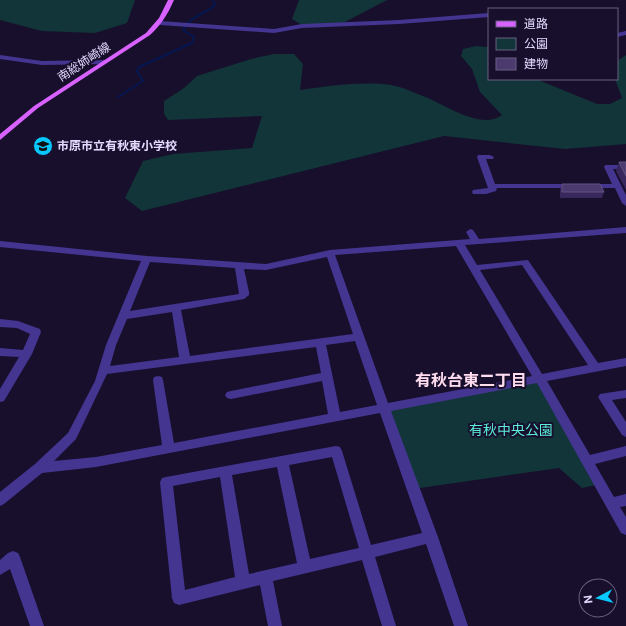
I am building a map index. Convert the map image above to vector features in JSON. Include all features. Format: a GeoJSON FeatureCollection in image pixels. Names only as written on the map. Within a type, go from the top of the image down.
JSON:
{"type":"FeatureCollection","features":[{"type":"Feature","properties":{"kind":"main road","name":"南総姉崎線"},"geometry":{"type":"LineString","coordinates":[[0,138],[36,107],[148,34],[160,23],[171,0]]}},
{"type":"Feature","properties":{"kind":"street"},"geometry":{"type":"LineString","coordinates":[[160,23],[274,31],[302,26],[399,22],[488,15]]}},
{"type":"Feature","properties":{"kind":"street"},"geometry":{"type":"LineString","coordinates":[[0,57],[42,63],[104,62]]}},
{"type":"Feature","properties":{"kind":"street"},"geometry":{"type":"LineString","coordinates":[[489,192],[481,157],[490,157]]}},
{"type":"Feature","properties":{"kind":"street"},"geometry":{"type":"LineString","coordinates":[[626,167],[608,167],[626,203]]}},
{"type":"Feature","properties":{"kind":"street"},"geometry":{"type":"LineString","coordinates":[[476,192],[617,186]]}},
{"type":"Feature","properties":{"kind":"street"},"geometry":{"type":"LineString","coordinates":[[0,244],[147,259],[266,267],[330,252],[626,230]]}},
{"type":"Feature","properties":{"kind":"street"},"geometry":{"type":"LineString","coordinates":[[470,232],[476,241]]}},
{"type":"Feature","properties":{"kind":"street"},"geometry":{"type":"LineString","coordinates":[[459,243],[540,379],[626,529]]}},
{"type":"Feature","properties":{"kind":"street"},"geometry":{"type":"LineString","coordinates":[[330,252],[461,626]]}},
{"type":"Feature","properties":{"kind":"street"},"geometry":{"type":"LineString","coordinates":[[0,500],[39,468],[72,436],[100,380],[123,316],[147,259]]}},
{"type":"Feature","properties":{"kind":"street"},"geometry":{"type":"LineString","coordinates":[[474,268],[525,262],[596,368]]}},
{"type":"Feature","properties":{"kind":"street"},"geometry":{"type":"LineString","coordinates":[[123,316],[244,295],[239,266]]}},
{"type":"Feature","properties":{"kind":"street"},"geometry":{"type":"LineString","coordinates":[[176,308],[185,360]]}},
{"type":"Feature","properties":{"kind":"street"},"geometry":{"type":"LineString","coordinates":[[0,323],[18,325],[36,332],[27,354],[0,398]]}},
{"type":"Feature","properties":{"kind":"street"},"geometry":{"type":"LineString","coordinates":[[103,371],[359,337]]}},
{"type":"Feature","properties":{"kind":"street"},"geometry":{"type":"LineString","coordinates":[[320,342],[335,418]]}},
{"type":"Feature","properties":{"kind":"street"},"geometry":{"type":"LineString","coordinates":[[0,352],[27,354]]}},
{"type":"Feature","properties":{"kind":"street"},"geometry":{"type":"LineString","coordinates":[[39,468],[96,462],[169,449],[626,362]]}},
{"type":"Feature","properties":{"kind":"street"},"geometry":{"type":"LineString","coordinates":[[231,395],[327,376]]}},
{"type":"Feature","properties":{"kind":"street"},"geometry":{"type":"LineString","coordinates":[[158,380],[169,449]]}},
{"type":"Feature","properties":{"kind":"street"},"geometry":{"type":"LineString","coordinates":[[626,394],[604,398],[626,432]]}},
{"type":"Feature","properties":{"kind":"street"},"geometry":{"type":"LineString","coordinates":[[389,626],[366,552],[336,451],[166,482],[179,598],[366,552],[431,537]]}},
{"type":"Feature","properties":{"kind":"street"},"geometry":{"type":"LineString","coordinates":[[587,461],[626,451]]}},
{"type":"Feature","properties":{"kind":"street"},"geometry":{"type":"LineString","coordinates":[[282,461],[305,567]]}},
{"type":"Feature","properties":{"kind":"street"},"geometry":{"type":"LineString","coordinates":[[225,471],[243,582]]}},
{"type":"Feature","properties":{"kind":"street"},"geometry":{"type":"LineString","coordinates":[[611,503],[626,500]]}},
{"type":"Feature","properties":{"kind":"street"},"geometry":{"type":"LineString","coordinates":[[0,569],[13,557],[37,626]]}},
{"type":"Feature","properties":{"kind":"street"},"geometry":{"type":"LineString","coordinates":[[265,577],[276,626]]}},
{"type":"Feature","properties":{"kind":"green space"},"geometry":{"type":"Polygon","coordinates":[[[0,0],[135,0],[127,23],[95,33],[42,31],[0,20],[0,0]]]}},
{"type":"Feature","properties":{"kind":"green space"},"geometry":{"type":"Polygon","coordinates":[[[299,0],[387,0],[343,23],[302,25],[292,19],[299,0]]]}},
{"type":"Feature","properties":{"kind":"green space"},"geometry":{"type":"Polygon","coordinates":[[[476,46],[488,47],[488,80],[538,80],[597,104],[610,104],[622,98],[615,80],[618,80],[618,60],[626,55],[626,144],[565,149],[444,136],[142,211],[125,198],[143,161],[173,154],[252,148],[262,116],[168,120],[164,114],[164,101],[184,88],[197,76],[251,59],[274,54],[294,54],[303,64],[300,90],[357,84],[391,85],[403,88],[473,118],[484,120],[493,119],[502,115],[480,92],[472,69],[461,56],[463,49],[476,46]]]}},
{"type":"Feature","properties":{"kind":"green space","name":"有秋中央公園"},"geometry":{"type":"Polygon","coordinates":[[[540,379],[600,484],[582,488],[559,468],[413,489],[384,408],[540,379]]]}},
{"type":"Feature","properties":{"kind":"building"},"geometry":{"type":"Polygon","coordinates":[[[619,162],[626,162],[626,176],[619,162]]]}},
{"type":"Feature","properties":{"kind":"building"},"geometry":{"type":"Polygon","coordinates":[[[562,184],[600,184],[604,192],[562,192],[562,184]]]}},
{"type":"Feature","properties":{"kind":"waterway"},"geometry":{"type":"LineString","coordinates":[[118,97],[143,81],[137,71],[139,67],[192,43],[194,37],[183,30],[189,22],[215,5],[213,0]]}},
{"type":"Feature","properties":{"kind":"place","name":"市原市立有秋東小学校"},"geometry":{"type":"Point","coordinates":[43,146]}},
{"type":"Feature","properties":{"kind":"district","name":"有秋台東二丁目"},"geometry":{"type":"Point","coordinates":[471,380]}}]}
